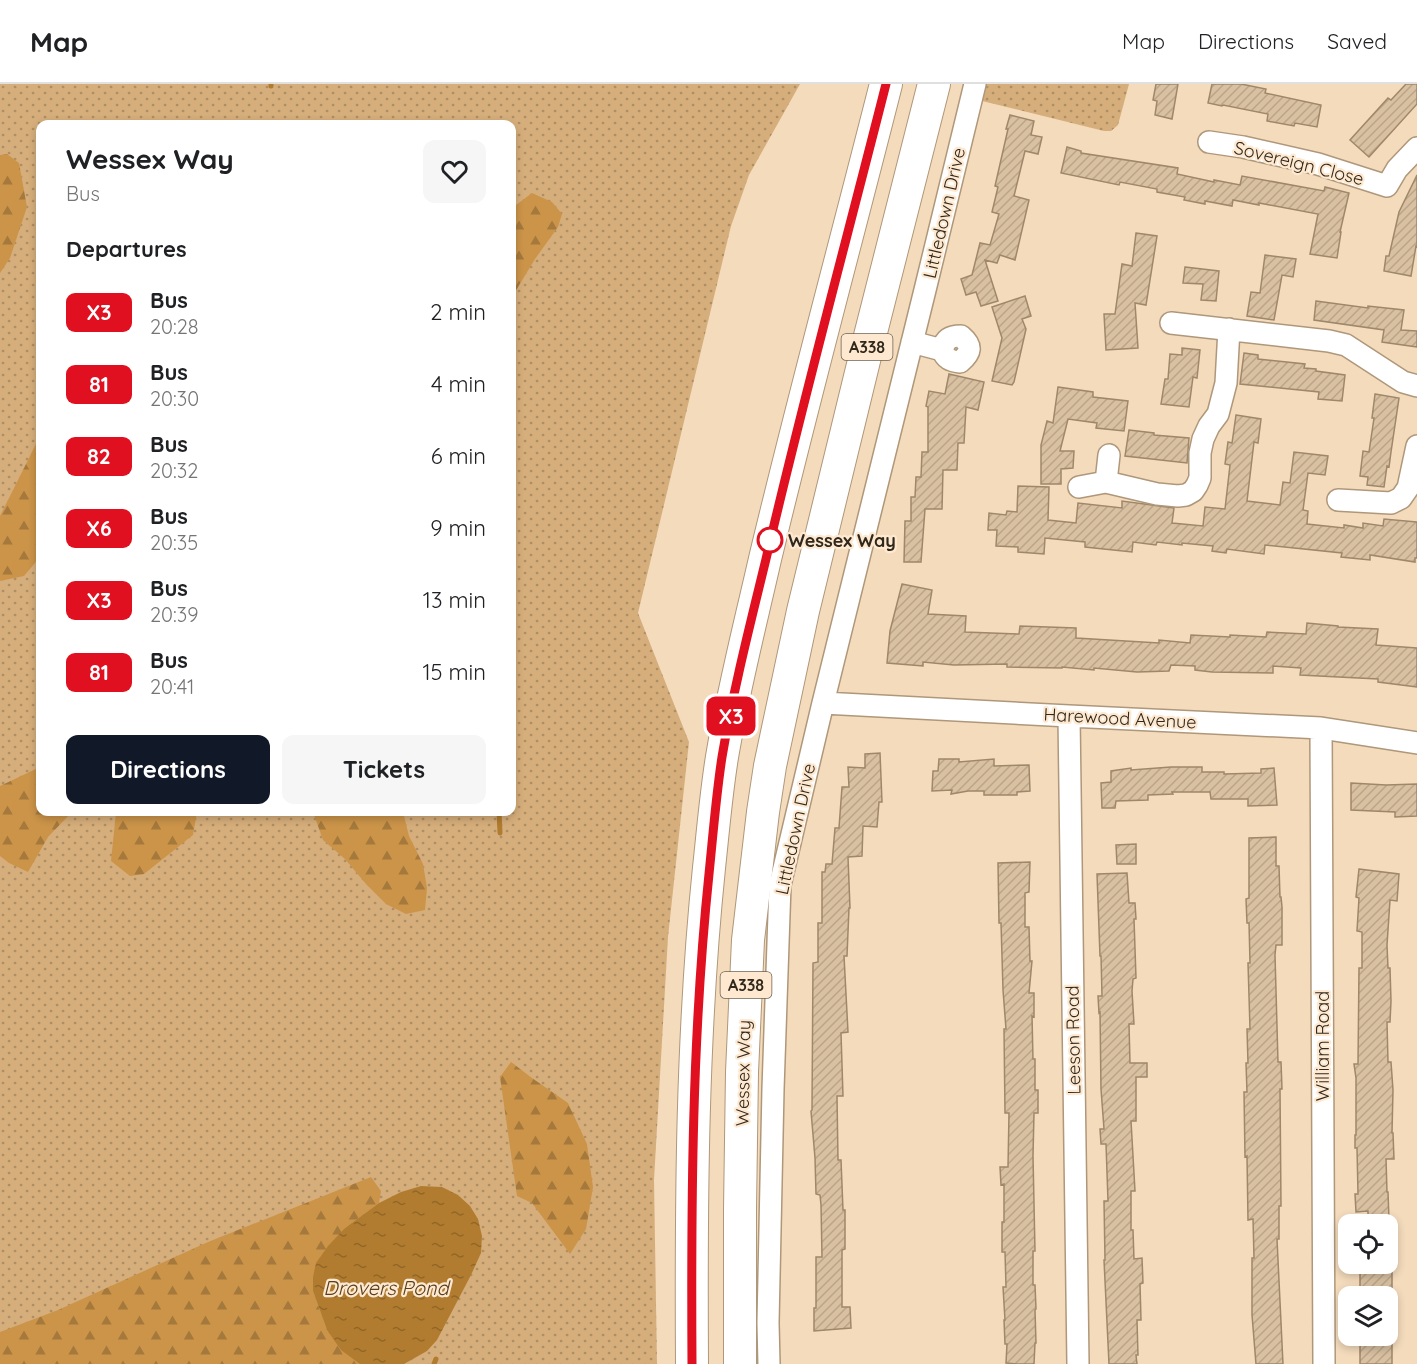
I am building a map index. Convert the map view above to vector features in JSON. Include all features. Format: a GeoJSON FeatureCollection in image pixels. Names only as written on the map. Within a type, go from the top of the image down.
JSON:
{"type":"FeatureCollection","features":[{"type":"Feature","properties":{"kind":"highway","name":"A338"},"geometry":{"type":"LineString","coordinates":[[692,1364],[692,1185],[696,1057],[702,937],[722,757],[780,495],[886,84]]}},
{"type":"Feature","properties":{"kind":"highway","name":"Wessex Way"},"geometry":{"type":"LineString","coordinates":[[740,1364],[742,1072],[748,940],[763,812],[770,766],[803,611],[934,84]]}},
{"type":"Feature","properties":{"kind":"street","name":"Littledown Drive"},"geometry":{"type":"LineString","coordinates":[[769,1364],[772,1113],[780,885],[975,84]]}},
{"type":"Feature","properties":{"kind":"street","name":"Sovereign Close"},"geometry":{"type":"LineString","coordinates":[[1209,142],[1243,147],[1318,164],[1384,195],[1397,169],[1417,148]]}},
{"type":"Feature","properties":{"kind":"street"},"geometry":{"type":"LineString","coordinates":[[1172,323],[1329,341],[1346,345],[1402,382],[1417,386]]}},
{"type":"Feature","properties":{"kind":"street"},"geometry":{"type":"LineString","coordinates":[[1079,487],[1106,482],[1157,494],[1178,496],[1193,491],[1200,478],[1200,453],[1203,439],[1218,414],[1226,383],[1229,329]]}},
{"type":"Feature","properties":{"kind":"street"},"geometry":{"type":"LineString","coordinates":[[912,342],[942,350]]}},
{"type":"Feature","properties":{"kind":"street"},"geometry":{"type":"LineString","coordinates":[[1338,500],[1391,503],[1401,498],[1408,488],[1417,446]]}},
{"type":"Feature","properties":{"kind":"street"},"geometry":{"type":"LineString","coordinates":[[1106,482],[1109,455]]}},
{"type":"Feature","properties":{"kind":"street","name":"Harewood Avenue"},"geometry":{"type":"LineString","coordinates":[[823,703],[1321,728],[1417,742]]}},
{"type":"Feature","properties":{"kind":"street","name":"Leeson Road"},"geometry":{"type":"LineString","coordinates":[[1069,716],[1078,1364]]}},
{"type":"Feature","properties":{"kind":"street","name":"William Road"},"geometry":{"type":"LineString","coordinates":[[1321,728],[1324,1364]]}},
{"type":"Feature","properties":{"kind":"shaded area"},"geometry":{"type":"Polygon","coordinates":[[[0,84],[800,84],[749,175],[731,226],[638,613],[689,742],[668,937],[654,1180],[657,1364],[0,1364],[0,84]]]}},
{"type":"Feature","properties":{"kind":"shaded area"},"geometry":{"type":"Polygon","coordinates":[[[985,84],[1129,84],[1118,125],[1111,131],[1104,131],[982,101],[985,84]]]}},
{"type":"Feature","properties":{"kind":"green space"},"geometry":{"type":"Polygon","coordinates":[[[7,154],[19,163],[27,207],[10,258],[0,273],[0,155],[7,154]]]}},
{"type":"Feature","properties":{"kind":"green space"},"geometry":{"type":"Polygon","coordinates":[[[532,193],[552,202],[562,214],[558,227],[516,290],[516,205],[532,193]]]}},
{"type":"Feature","properties":{"kind":"green space"},"geometry":{"type":"Polygon","coordinates":[[[36,444],[36,562],[24,576],[0,581],[0,516],[36,444]]]}},
{"type":"Feature","properties":{"kind":"green space"},"geometry":{"type":"Polygon","coordinates":[[[36,769],[36,816],[68,816],[48,837],[28,872],[0,856],[0,786],[36,769]]]}},
{"type":"Feature","properties":{"kind":"green space"},"geometry":{"type":"Polygon","coordinates":[[[116,816],[196,816],[193,835],[144,874],[130,876],[111,861],[116,816]]]}},
{"type":"Feature","properties":{"kind":"green space"},"geometry":{"type":"Polygon","coordinates":[[[314,816],[404,816],[409,836],[423,864],[427,888],[425,910],[406,914],[386,904],[345,859],[323,840],[314,816]]]}},
{"type":"Feature","properties":{"kind":"green space"},"geometry":{"type":"Polygon","coordinates":[[[511,1062],[568,1103],[587,1144],[593,1187],[586,1229],[570,1254],[532,1203],[517,1196],[500,1077],[511,1062]]]}},
{"type":"Feature","properties":{"kind":"green space"},"geometry":{"type":"Polygon","coordinates":[[[371,1177],[381,1191],[379,1203],[345,1228],[313,1277],[313,1291],[327,1330],[361,1364],[0,1364],[0,1332],[58,1310],[208,1242],[371,1177]]]}},
{"type":"Feature","properties":{"kind":"water","name":"Drovers Pond"},"geometry":{"type":"Polygon","coordinates":[[[421,1186],[442,1187],[458,1195],[470,1206],[478,1219],[482,1236],[481,1253],[437,1340],[427,1351],[404,1364],[360,1364],[341,1350],[327,1330],[313,1291],[316,1263],[345,1228],[379,1203],[401,1192],[421,1186]]]}},
{"type":"Feature","properties":{"kind":"building"},"geometry":{"type":"Polygon","coordinates":[[[1156,84],[1178,84],[1172,119],[1155,115],[1157,101],[1153,100],[1156,84]]]}},
{"type":"Feature","properties":{"kind":"building"},"geometry":{"type":"Polygon","coordinates":[[[1212,84],[1241,84],[1266,89],[1265,93],[1321,105],[1317,127],[1267,121],[1268,114],[1208,103],[1212,84]]]}},
{"type":"Feature","properties":{"kind":"building"},"geometry":{"type":"Polygon","coordinates":[[[1406,84],[1417,84],[1417,104],[1369,157],[1350,140],[1388,98],[1391,100],[1406,84]]]}},
{"type":"Feature","properties":{"kind":"building"},"geometry":{"type":"Polygon","coordinates":[[[1010,115],[1034,121],[1031,135],[1042,137],[1038,154],[1025,151],[1014,196],[1029,200],[1015,260],[1000,255],[997,263],[985,260],[998,301],[981,306],[976,292],[966,295],[961,279],[972,275],[980,243],[990,245],[999,214],[992,212],[1010,115]]]}},
{"type":"Feature","properties":{"kind":"building"},"geometry":{"type":"Polygon","coordinates":[[[1067,147],[1081,151],[1081,153],[1178,168],[1177,174],[1214,182],[1214,180],[1240,185],[1242,176],[1324,191],[1325,187],[1349,193],[1337,258],[1310,254],[1318,214],[1233,200],[1232,206],[1205,201],[1205,204],[1184,200],[1185,197],[1157,192],[1157,189],[1120,182],[1119,185],[1061,173],[1067,147]]]}},
{"type":"Feature","properties":{"kind":"building"},"geometry":{"type":"Polygon","coordinates":[[[1417,175],[1417,247],[1411,276],[1384,271],[1399,212],[1417,175]]]}},
{"type":"Feature","properties":{"kind":"building"},"geometry":{"type":"Polygon","coordinates":[[[1136,233],[1157,236],[1146,305],[1135,303],[1138,348],[1106,350],[1104,314],[1115,314],[1122,264],[1132,266],[1136,233]]]}},
{"type":"Feature","properties":{"kind":"building"},"geometry":{"type":"Polygon","coordinates":[[[1265,255],[1296,259],[1293,277],[1282,275],[1274,320],[1247,316],[1251,292],[1260,293],[1265,255]]]}},
{"type":"Feature","properties":{"kind":"building"},"geometry":{"type":"Polygon","coordinates":[[[1185,267],[1219,271],[1216,301],[1201,300],[1203,284],[1183,283],[1185,267]]]}},
{"type":"Feature","properties":{"kind":"building"},"geometry":{"type":"Polygon","coordinates":[[[1025,296],[1031,316],[1022,319],[1026,329],[1014,382],[1012,385],[992,381],[1002,338],[992,307],[1025,296]]]}},
{"type":"Feature","properties":{"kind":"building"},"geometry":{"type":"Polygon","coordinates":[[[1316,301],[1404,310],[1401,330],[1417,331],[1417,347],[1382,342],[1384,330],[1314,320],[1316,301]]]}},
{"type":"Feature","properties":{"kind":"building"},"geometry":{"type":"Polygon","coordinates":[[[1182,348],[1200,350],[1197,378],[1193,377],[1189,407],[1161,404],[1165,379],[1168,379],[1170,354],[1182,355],[1182,348]]]}},
{"type":"Feature","properties":{"kind":"building"},"geometry":{"type":"Polygon","coordinates":[[[1244,353],[1258,355],[1258,359],[1305,364],[1304,368],[1345,375],[1342,401],[1318,399],[1319,392],[1240,384],[1244,353]]]}},
{"type":"Feature","properties":{"kind":"building"},"geometry":{"type":"Polygon","coordinates":[[[949,374],[984,382],[978,410],[966,407],[964,443],[958,443],[957,470],[943,470],[942,509],[925,509],[921,562],[904,562],[905,521],[911,521],[911,497],[915,497],[916,477],[921,477],[922,452],[928,452],[928,407],[926,406],[929,391],[945,394],[949,374]]]}},
{"type":"Feature","properties":{"kind":"building"},"geometry":{"type":"Polygon","coordinates":[[[1058,387],[1093,392],[1093,397],[1128,401],[1124,431],[1096,428],[1097,423],[1068,419],[1060,451],[1074,451],[1073,468],[1061,469],[1061,484],[1041,484],[1041,445],[1047,421],[1053,423],[1058,387]]]}},
{"type":"Feature","properties":{"kind":"building"},"geometry":{"type":"Polygon","coordinates":[[[1375,394],[1399,398],[1384,487],[1367,485],[1368,477],[1360,476],[1363,451],[1369,452],[1375,394]]]}},
{"type":"Feature","properties":{"kind":"building"},"geometry":{"type":"Polygon","coordinates":[[[1236,415],[1261,419],[1258,443],[1254,442],[1247,501],[1280,505],[1283,482],[1290,483],[1294,452],[1328,456],[1325,475],[1308,473],[1303,510],[1308,511],[1307,524],[1363,528],[1363,523],[1383,526],[1384,519],[1417,522],[1415,562],[1370,555],[1370,560],[1341,557],[1342,553],[1265,545],[1264,554],[1227,549],[1226,553],[1212,551],[1213,546],[1157,542],[1156,545],[1133,542],[1132,552],[1085,547],[1085,542],[1045,538],[1044,554],[1018,552],[1018,547],[996,546],[997,530],[988,530],[989,513],[1006,515],[1007,511],[1017,512],[1018,486],[1049,487],[1048,520],[1076,523],[1078,503],[1122,508],[1122,501],[1174,508],[1172,523],[1203,526],[1205,507],[1225,509],[1230,465],[1225,464],[1228,442],[1232,443],[1236,415]]]}},
{"type":"Feature","properties":{"kind":"building"},"geometry":{"type":"Polygon","coordinates":[[[1129,430],[1189,438],[1187,463],[1125,456],[1129,430]]]}},
{"type":"Feature","properties":{"kind":"building"},"geometry":{"type":"Polygon","coordinates":[[[902,584],[932,590],[928,614],[966,616],[965,632],[1019,634],[1020,626],[1076,628],[1076,638],[1190,643],[1191,635],[1266,637],[1267,632],[1306,634],[1307,623],[1378,629],[1376,645],[1417,648],[1417,687],[1378,682],[1378,679],[1300,675],[1301,668],[1273,666],[1273,673],[1212,672],[1195,670],[1195,666],[1171,665],[1169,671],[1137,672],[1094,668],[1094,670],[1062,667],[1007,667],[1007,664],[954,665],[923,662],[923,666],[887,663],[890,631],[902,584]]]}},
{"type":"Feature","properties":{"kind":"building"},"geometry":{"type":"Polygon","coordinates":[[[880,753],[882,802],[879,802],[877,827],[863,826],[862,856],[848,857],[850,908],[847,956],[844,956],[848,1032],[841,1033],[843,1096],[837,1096],[838,1160],[841,1160],[843,1210],[845,1210],[842,1307],[850,1307],[851,1328],[814,1331],[816,1257],[822,1257],[821,1205],[820,1195],[816,1194],[811,1111],[813,963],[818,962],[818,923],[822,923],[822,872],[825,872],[826,864],[832,864],[835,828],[839,828],[842,787],[849,787],[848,767],[865,768],[865,754],[880,753]]]}},
{"type":"Feature","properties":{"kind":"building"},"geometry":{"type":"Polygon","coordinates":[[[939,759],[959,759],[959,762],[994,759],[994,766],[1029,765],[1030,791],[1017,792],[1017,795],[984,795],[984,791],[951,794],[952,790],[932,791],[933,771],[938,771],[939,759]]]}},
{"type":"Feature","properties":{"kind":"building"},"geometry":{"type":"Polygon","coordinates":[[[1202,767],[1202,772],[1224,772],[1224,774],[1261,773],[1261,769],[1274,768],[1277,805],[1248,806],[1248,799],[1211,799],[1210,792],[1172,792],[1173,794],[1148,795],[1148,800],[1116,801],[1115,808],[1102,808],[1101,783],[1111,782],[1111,771],[1202,767]]]}},
{"type":"Feature","properties":{"kind":"building"},"geometry":{"type":"Polygon","coordinates":[[[1351,783],[1417,784],[1417,816],[1395,817],[1395,812],[1351,810],[1351,783]]]}},
{"type":"Feature","properties":{"kind":"building"},"geometry":{"type":"Polygon","coordinates":[[[1276,837],[1276,866],[1279,866],[1282,907],[1282,945],[1276,945],[1275,955],[1278,1062],[1281,1062],[1282,1089],[1280,1089],[1281,1206],[1279,1206],[1279,1239],[1277,1239],[1283,1364],[1256,1364],[1252,1315],[1253,1219],[1248,1220],[1247,1156],[1245,1157],[1244,1092],[1247,1092],[1247,1029],[1250,1029],[1249,923],[1247,923],[1246,899],[1249,898],[1249,838],[1276,837]]]}},
{"type":"Feature","properties":{"kind":"building"},"geometry":{"type":"Polygon","coordinates":[[[1136,844],[1136,864],[1117,864],[1116,845],[1136,844]]]}},
{"type":"Feature","properties":{"kind":"building"},"geometry":{"type":"Polygon","coordinates":[[[1030,862],[1029,892],[1025,893],[1025,927],[1029,927],[1030,961],[1032,961],[1029,993],[1034,993],[1033,1059],[1035,1059],[1035,1090],[1038,1090],[1038,1113],[1034,1113],[1033,1156],[1035,1251],[1033,1251],[1033,1285],[1035,1285],[1036,1343],[1034,1364],[1017,1364],[1006,1363],[1007,1344],[1005,1344],[1004,1320],[1003,1287],[1006,1287],[1005,1252],[1002,1252],[1002,1222],[1004,1222],[1004,1184],[1001,1185],[1000,1167],[1008,1167],[1009,1113],[1005,1113],[1004,1029],[1006,1029],[1001,923],[999,923],[998,863],[1030,862]]]}},
{"type":"Feature","properties":{"kind":"building"},"geometry":{"type":"Polygon","coordinates":[[[1359,869],[1399,874],[1397,901],[1390,900],[1387,945],[1391,1001],[1390,1022],[1387,1022],[1388,1062],[1391,1062],[1393,1090],[1394,1159],[1386,1159],[1389,1214],[1356,1212],[1355,1194],[1358,1194],[1354,1064],[1358,1064],[1359,968],[1362,968],[1362,932],[1357,931],[1359,898],[1356,897],[1359,869]]]}},
{"type":"Feature","properties":{"kind":"building"},"geometry":{"type":"Polygon","coordinates":[[[1127,873],[1129,903],[1135,903],[1136,919],[1134,919],[1136,978],[1133,979],[1132,991],[1134,1024],[1129,1024],[1130,1063],[1147,1063],[1147,1077],[1136,1077],[1136,1121],[1131,1121],[1135,1191],[1131,1191],[1131,1230],[1133,1230],[1134,1259],[1142,1258],[1143,1283],[1140,1284],[1141,1320],[1137,1320],[1137,1364],[1109,1364],[1104,1260],[1104,1201],[1108,1201],[1106,1144],[1101,1144],[1100,1129],[1104,1129],[1098,996],[1102,996],[1097,874],[1127,873]]]}},
{"type":"Feature","properties":{"kind":"building"},"geometry":{"type":"Polygon","coordinates":[[[1360,1274],[1392,1274],[1392,1286],[1360,1286],[1360,1274]]]}},
{"type":"Feature","properties":{"kind":"building"},"geometry":{"type":"Polygon","coordinates":[[[1360,1346],[1392,1346],[1392,1364],[1360,1364],[1360,1346]]]}},
{"type":"Feature","properties":{"kind":"waterway"},"geometry":{"type":"LineString","coordinates":[[499,816],[500,833]]}},
{"type":"Feature","properties":{"kind":"waterway"},"geometry":{"type":"LineString","coordinates":[[434,1364],[436,1359]]}},
{"type":"Feature","properties":{"kind":"bus line","name":"X3"},"geometry":{"type":"LineString","coordinates":[[692,1364],[692,1185],[696,1057],[702,937],[722,757],[780,495],[886,84]]}},
{"type":"Feature","properties":{"kind":"place","name":"Wessex Way"},"geometry":{"type":"Point","coordinates":[770,540]}}]}
